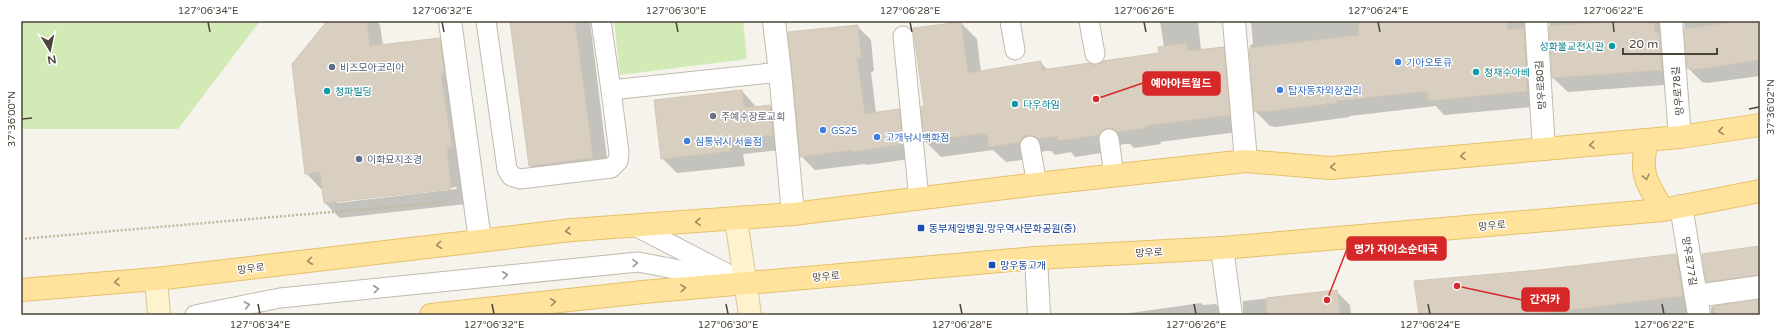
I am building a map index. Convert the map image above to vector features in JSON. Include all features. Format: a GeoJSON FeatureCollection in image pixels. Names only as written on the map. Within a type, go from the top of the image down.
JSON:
{"type":"FeatureCollection","features":[{"type":"Feature","properties":{"kind":"main road","name":"망우로"},"geometry":{"type":"LineString","coordinates":[[21,290],[156,279],[572,230],[793,214],[1037,184],[1246,161],[1330,168],[1680,137],[1760,125]]}},
{"type":"Feature","properties":{"kind":"main road"},"geometry":{"type":"LineString","coordinates":[[1647,140],[1643,156],[1644,179],[1672,208]]}},
{"type":"Feature","properties":{"kind":"main road","name":"망우로"},"geometry":{"type":"LineString","coordinates":[[431,315],[635,292],[1036,258],[1222,248],[1672,208],[1760,191]]}},
{"type":"Feature","properties":{"kind":"street"},"geometry":{"type":"LineString","coordinates":[[450,21],[480,240]]}},
{"type":"Feature","properties":{"kind":"street"},"geometry":{"type":"LineString","coordinates":[[774,21],[793,214]]}},
{"type":"Feature","properties":{"kind":"street"},"geometry":{"type":"LineString","coordinates":[[1234,21],[1246,161]]}},
{"type":"Feature","properties":{"kind":"street","name":"망우로80길"},"geometry":{"type":"LineString","coordinates":[[1536,21],[1544,149]]}},
{"type":"Feature","properties":{"kind":"street","name":"망우로78길"},"geometry":{"type":"LineString","coordinates":[[1671,21],[1680,137]]}},
{"type":"Feature","properties":{"kind":"street","name":"망우로77길"},"geometry":{"type":"LineString","coordinates":[[1672,208],[1697,305]]}},
{"type":"Feature","properties":{"kind":"street"},"geometry":{"type":"LineString","coordinates":[[736,219],[750,315]]}},
{"type":"Feature","properties":{"kind":"street"},"geometry":{"type":"LineString","coordinates":[[1222,248],[1231,315]]}},
{"type":"Feature","properties":{"kind":"street"},"geometry":{"type":"LineString","coordinates":[[1036,258],[1040,315]]}},
{"type":"Feature","properties":{"kind":"street"},"geometry":{"type":"LineString","coordinates":[[156,279],[159,315]]}},
{"type":"Feature","properties":{"kind":"street"},"geometry":{"type":"LineString","coordinates":[[1697,305],[1760,287]]}},
{"type":"Feature","properties":{"kind":"lane"},"geometry":{"type":"LineString","coordinates":[[486,21],[506,169],[511,176],[520,179],[611,168],[618,161],[619,153],[601,21]]}},
{"type":"Feature","properties":{"kind":"lane"},"geometry":{"type":"LineString","coordinates":[[1010,21],[1015,50]]}},
{"type":"Feature","properties":{"kind":"lane"},"geometry":{"type":"LineString","coordinates":[[1089,21],[1095,54]]}},
{"type":"Feature","properties":{"kind":"lane"},"geometry":{"type":"LineString","coordinates":[[903,36],[919,198]]}},
{"type":"Feature","properties":{"kind":"lane"},"geometry":{"type":"LineString","coordinates":[[611,90],[780,72]]}},
{"type":"Feature","properties":{"kind":"lane"},"geometry":{"type":"LineString","coordinates":[[1109,139],[1114,176]]}},
{"type":"Feature","properties":{"kind":"lane"},"geometry":{"type":"LineString","coordinates":[[1030,146],[1037,184]]}},
{"type":"Feature","properties":{"kind":"lane"},"geometry":{"type":"LineString","coordinates":[[635,226],[745,283]]}},
{"type":"Feature","properties":{"kind":"lane"},"geometry":{"type":"LineString","coordinates":[[195,315],[280,298],[638,262],[745,283]]}},
{"type":"Feature","properties":{"kind":"path"},"geometry":{"type":"LineString","coordinates":[[21,239],[448,202]]}},
{"type":"Feature","properties":{"kind":"green space"},"geometry":{"type":"Polygon","coordinates":[[[21,21],[260,21],[178,129],[21,129],[21,21]]]}},
{"type":"Feature","properties":{"kind":"green space"},"geometry":{"type":"Polygon","coordinates":[[[614,21],[743,21],[747,59],[620,75],[614,21]]]}},
{"type":"Feature","properties":{"kind":"building"},"geometry":{"type":"Polygon","coordinates":[[[327,21],[367,21],[370,46],[440,38],[444,73],[441,74],[452,147],[447,148],[451,189],[324,203],[320,172],[305,174],[292,64],[327,21]]]}},
{"type":"Feature","properties":{"kind":"building"},"geometry":{"type":"Polygon","coordinates":[[[510,21],[575,21],[593,158],[529,166],[510,21]]]}},
{"type":"Feature","properties":{"kind":"building"},"geometry":{"type":"Polygon","coordinates":[[[1358,21],[1507,21],[1507,30],[1524,28],[1527,91],[1428,101],[1428,91],[1254,112],[1249,48],[1359,35],[1358,21]]]}},
{"type":"Feature","properties":{"kind":"building"},"geometry":{"type":"Polygon","coordinates":[[[1617,21],[1654,21],[1655,33],[1659,32],[1662,70],[1552,78],[1549,26],[1617,21]]]}},
{"type":"Feature","properties":{"kind":"building"},"geometry":{"type":"Polygon","coordinates":[[[1738,21],[1760,21],[1760,60],[1692,70],[1692,68],[1687,68],[1684,29],[1738,21]]]}},
{"type":"Feature","properties":{"kind":"building"},"geometry":{"type":"Polygon","coordinates":[[[961,22],[968,73],[1041,61],[1042,70],[1090,63],[1097,65],[1103,61],[1159,53],[1158,47],[1187,43],[1188,51],[1224,47],[1230,115],[1145,126],[1145,128],[1118,132],[1107,128],[1099,135],[1058,141],[1057,136],[1038,139],[1034,136],[1028,135],[1023,137],[1020,142],[989,147],[987,133],[924,141],[921,107],[924,106],[913,28],[961,22]]]}},
{"type":"Feature","properties":{"kind":"building"},"geometry":{"type":"Polygon","coordinates":[[[858,25],[861,58],[857,58],[865,114],[899,109],[903,144],[852,152],[852,150],[800,157],[788,32],[858,25]]]}},
{"type":"Feature","properties":{"kind":"building"},"geometry":{"type":"Polygon","coordinates":[[[742,90],[744,108],[770,105],[773,135],[729,139],[730,151],[661,159],[654,100],[742,90]]]}},
{"type":"Feature","properties":{"kind":"building"},"geometry":{"type":"Polygon","coordinates":[[[1760,246],[1760,275],[1706,282],[1702,254],[1760,246]]]}},
{"type":"Feature","properties":{"kind":"building"},"geometry":{"type":"Polygon","coordinates":[[[1676,254],[1683,296],[1529,315],[1419,315],[1414,281],[1539,270],[1676,254]]]}},
{"type":"Feature","properties":{"kind":"building"},"geometry":{"type":"Polygon","coordinates":[[[1337,290],[1340,315],[1267,315],[1266,298],[1337,290]]]}},
{"type":"Feature","properties":{"kind":"building"},"geometry":{"type":"Polygon","coordinates":[[[1760,300],[1760,315],[1715,315],[1714,306],[1760,300]]]}},
{"type":"Feature","properties":{"kind":"place","name":"성화불교전시관"},"geometry":{"type":"Point","coordinates":[1612,46]}},
{"type":"Feature","properties":{"kind":"place","name":"기아오토큐"},"geometry":{"type":"Point","coordinates":[1398,62]}},
{"type":"Feature","properties":{"kind":"place","name":"비즈모아코리아"},"geometry":{"type":"Point","coordinates":[332,67]}},
{"type":"Feature","properties":{"kind":"place","name":"청재수아베"},"geometry":{"type":"Point","coordinates":[1476,72]}},
{"type":"Feature","properties":{"kind":"place","name":"탑자동차외장관리"},"geometry":{"type":"Point","coordinates":[1280,90]}},
{"type":"Feature","properties":{"kind":"place","name":"청파빌딩"},"geometry":{"type":"Point","coordinates":[327,91]}},
{"type":"Feature","properties":{"kind":"place","name":"예아아트월드"},"geometry":{"type":"Point","coordinates":[1096,99]}},
{"type":"Feature","properties":{"kind":"place","name":"다우하임"},"geometry":{"type":"Point","coordinates":[1015,104]}},
{"type":"Feature","properties":{"kind":"place","name":"주예수장로교회"},"geometry":{"type":"Point","coordinates":[713,116]}},
{"type":"Feature","properties":{"kind":"place","name":"GS25"},"geometry":{"type":"Point","coordinates":[823,130]}},
{"type":"Feature","properties":{"kind":"place","name":"고개낚시백화점"},"geometry":{"type":"Point","coordinates":[877,137]}},
{"type":"Feature","properties":{"kind":"place","name":"심통낚시 서울점"},"geometry":{"type":"Point","coordinates":[687,141]}},
{"type":"Feature","properties":{"kind":"place","name":"이화묘지조경"},"geometry":{"type":"Point","coordinates":[359,159]}},
{"type":"Feature","properties":{"kind":"place","name":"동부제일병원.망우역사문화공원(중)"},"geometry":{"type":"Point","coordinates":[921,228]}},
{"type":"Feature","properties":{"kind":"place","name":"망우동고개"},"geometry":{"type":"Point","coordinates":[992,265]}},
{"type":"Feature","properties":{"kind":"place","name":"간지카"},"geometry":{"type":"Point","coordinates":[1457,286]}},
{"type":"Feature","properties":{"kind":"place","name":"명가 자이소순대국"},"geometry":{"type":"Point","coordinates":[1327,300]}}]}
